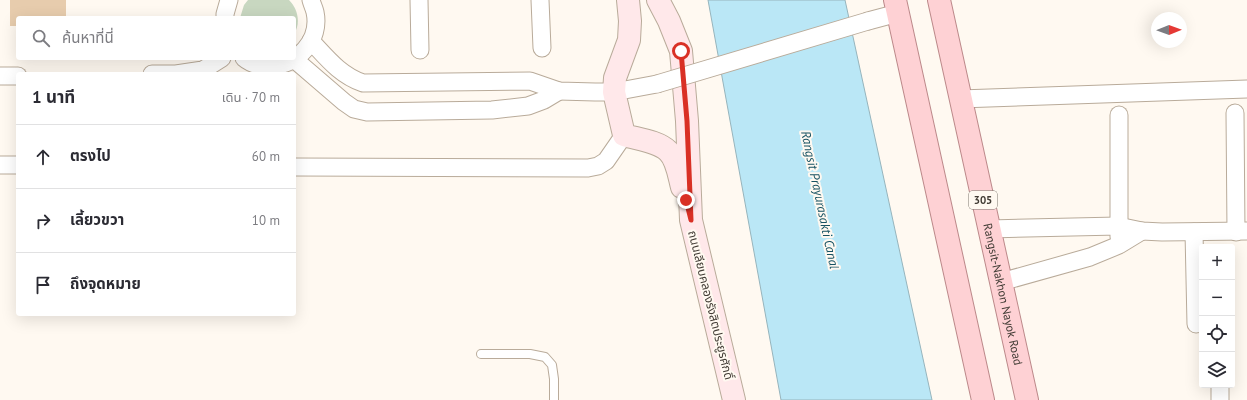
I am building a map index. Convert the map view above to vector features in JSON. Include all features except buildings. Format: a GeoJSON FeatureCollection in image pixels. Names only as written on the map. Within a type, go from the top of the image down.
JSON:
{"type":"FeatureCollection","features":[{"type":"Feature","properties":{"kind":"main road","name":"Rangsit-Nakhon Nayok Road"},"geometry":{"type":"LineString","coordinates":[[939,0],[1027,400]]}},
{"type":"Feature","properties":{"kind":"main road"},"geometry":{"type":"LineString","coordinates":[[897,6],[983,400]]}},
{"type":"Feature","properties":{"kind":"street"},"geometry":{"type":"LineString","coordinates":[[225,16],[230,0]]}},
{"type":"Feature","properties":{"kind":"street"},"geometry":{"type":"LineString","coordinates":[[296,57],[304,51],[311,42],[315,27],[315,12],[311,0]]}},
{"type":"Feature","properties":{"kind":"street"},"geometry":{"type":"LineString","coordinates":[[419,0],[420,50]]}},
{"type":"Feature","properties":{"kind":"street"},"geometry":{"type":"LineString","coordinates":[[540,0],[542,48]]}},
{"type":"Feature","properties":{"kind":"street"},"geometry":{"type":"LineString","coordinates":[[296,167],[588,168],[598,166],[606,161],[624,135],[614,92],[615,78],[629,40],[630,21],[628,0]]}},
{"type":"Feature","properties":{"kind":"street","name":"ถนนเลียบคลองรังสิตประยูรศักดิ์"},"geometry":{"type":"LineString","coordinates":[[658,0],[669,21],[681,51],[687,121],[691,220],[734,400]]}},
{"type":"Feature","properties":{"kind":"street"},"geometry":{"type":"LineString","coordinates":[[311,42],[337,69],[351,79],[363,83],[530,81],[559,91],[614,92],[657,84],[868,21],[897,6]]}},
{"type":"Feature","properties":{"kind":"street"},"geometry":{"type":"LineString","coordinates":[[190,72],[204,70],[219,60]]}},
{"type":"Feature","properties":{"kind":"street"},"geometry":{"type":"LineString","coordinates":[[247,60],[263,66],[279,66],[292,60]]}},
{"type":"Feature","properties":{"kind":"street"},"geometry":{"type":"LineString","coordinates":[[295,60],[344,102],[354,109],[366,112],[492,110],[528,106],[544,100],[559,91]]}},
{"type":"Feature","properties":{"kind":"street"},"geometry":{"type":"LineString","coordinates":[[0,76],[16,76]]}},
{"type":"Feature","properties":{"kind":"street"},"geometry":{"type":"LineString","coordinates":[[960,99],[1247,89]]}},
{"type":"Feature","properties":{"kind":"street"},"geometry":{"type":"LineString","coordinates":[[989,229],[1118,226],[1142,231],[1242,232],[1235,113]]}},
{"type":"Feature","properties":{"kind":"street"},"geometry":{"type":"LineString","coordinates":[[1119,115],[1119,245]]}},
{"type":"Feature","properties":{"kind":"street"},"geometry":{"type":"LineString","coordinates":[[624,135],[656,144],[669,151],[676,164],[691,220]]}},
{"type":"Feature","properties":{"kind":"street"},"geometry":{"type":"LineString","coordinates":[[0,165],[16,165]]}},
{"type":"Feature","properties":{"kind":"street"},"geometry":{"type":"LineString","coordinates":[[1001,282],[1090,257],[1119,245],[1142,231]]}},
{"type":"Feature","properties":{"kind":"street"},"geometry":{"type":"LineString","coordinates":[[1194,232],[1196,324]]}},
{"type":"Feature","properties":{"kind":"street"},"geometry":{"type":"LineString","coordinates":[[1220,388],[1220,400]]}},
{"type":"Feature","properties":{"kind":"lane"},"geometry":{"type":"LineString","coordinates":[[480,354],[530,354],[545,357],[552,365],[554,400]]}},
{"type":"Feature","properties":{"kind":"green space"},"geometry":{"type":"Polygon","coordinates":[[[248,0],[289,0],[295,8],[298,16],[296,30],[296,16],[241,16],[244,5],[248,0]]]}},
{"type":"Feature","properties":{"kind":"water","name":"Rangsit Prayurasakti Canal"},"geometry":{"type":"Polygon","coordinates":[[[708,0],[845,0],[932,400],[781,400],[708,0]]]}},
{"type":"Feature","properties":{"kind":"route"},"geometry":{"type":"LineString","coordinates":[[681,51],[687,121],[691,220],[686,200]]}}]}
